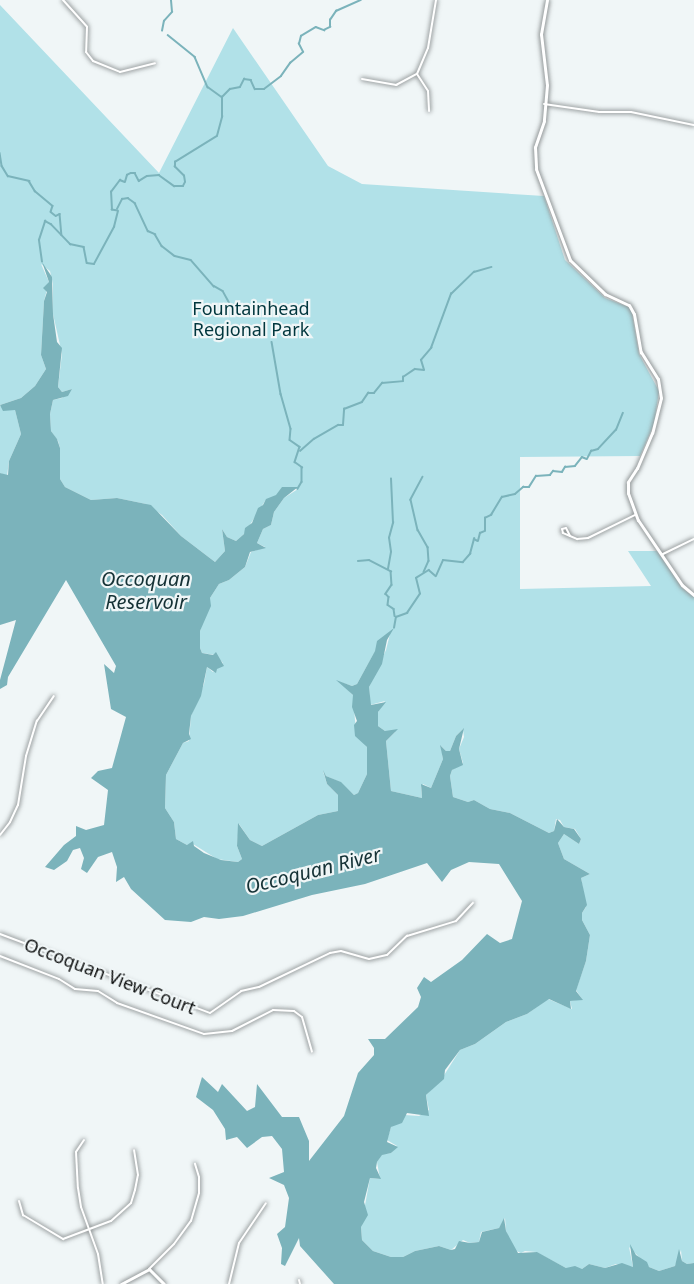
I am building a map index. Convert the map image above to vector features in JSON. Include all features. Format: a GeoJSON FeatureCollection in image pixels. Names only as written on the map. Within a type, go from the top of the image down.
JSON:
{"type":"FeatureCollection","features":[{"type":"Feature","properties":{"kind":"street"},"geometry":{"type":"LineString","coordinates":[[63,0],[82,21],[88,33],[86,52],[93,61],[120,72],[155,63]]}},
{"type":"Feature","properties":{"kind":"street"},"geometry":{"type":"LineString","coordinates":[[362,79],[396,85],[417,74],[428,48],[436,0]]}},
{"type":"Feature","properties":{"kind":"street"},"geometry":{"type":"LineString","coordinates":[[548,0],[541,28],[542,60],[547,85],[535,164],[564,248],[575,266],[607,296],[631,308],[642,352],[660,387],[661,403],[655,426],[627,485],[635,515],[682,585],[694,595]]}},
{"type":"Feature","properties":{"kind":"street"},"geometry":{"type":"LineString","coordinates":[[417,74],[428,91],[429,111]]}},
{"type":"Feature","properties":{"kind":"street"},"geometry":{"type":"LineString","coordinates":[[544,104],[598,112],[632,112],[694,125]]}},
{"type":"Feature","properties":{"kind":"street"},"geometry":{"type":"LineString","coordinates":[[570,536],[577,539],[588,538],[635,515]]}},
{"type":"Feature","properties":{"kind":"street"},"geometry":{"type":"LineString","coordinates":[[663,554],[694,539]]}},
{"type":"Feature","properties":{"kind":"street"},"geometry":{"type":"LineString","coordinates":[[0,834],[18,805],[32,732],[41,712],[54,696]]}},
{"type":"Feature","properties":{"kind":"street","name":"Occoquan View Court"},"geometry":{"type":"LineString","coordinates":[[0,934],[210,1013],[241,991],[259,987],[330,953],[344,951],[369,959],[384,956],[407,936],[456,921],[473,903]]}},
{"type":"Feature","properties":{"kind":"street"},"geometry":{"type":"LineString","coordinates":[[0,956],[63,981],[75,989],[98,992],[117,1004],[204,1034],[232,1031],[273,1010],[294,1011],[302,1017],[312,1052]]}},
{"type":"Feature","properties":{"kind":"street"},"geometry":{"type":"LineString","coordinates":[[84,1140],[76,1152],[78,1188],[81,1207],[98,1254],[102,1284]]}},
{"type":"Feature","properties":{"kind":"street"},"geometry":{"type":"LineString","coordinates":[[19,1201],[23,1215],[63,1239],[111,1221],[131,1203],[138,1175],[134,1150]]}},
{"type":"Feature","properties":{"kind":"street"},"geometry":{"type":"LineString","coordinates":[[121,1284],[149,1269],[174,1244],[190,1221],[198,1193],[199,1177],[195,1164]]}},
{"type":"Feature","properties":{"kind":"street"},"geometry":{"type":"LineString","coordinates":[[229,1284],[239,1243],[266,1203]]}},
{"type":"Feature","properties":{"kind":"street"},"geometry":{"type":"LineString","coordinates":[[149,1269],[164,1284]]}},
{"type":"Feature","properties":{"kind":"green space","name":"Fountainhead Regional Park"},"geometry":{"type":"Polygon","coordinates":[[[0,5],[159,173],[233,28],[328,166],[362,184],[544,196],[565,260],[605,298],[631,308],[639,354],[659,391],[654,424],[640,456],[520,457],[520,589],[651,586],[628,551],[657,551],[682,588],[694,597],[694,1263],[687,1264],[682,1261],[681,1250],[675,1266],[659,1271],[649,1267],[629,1247],[633,1267],[616,1264],[605,1268],[589,1264],[582,1269],[566,1268],[536,1252],[521,1253],[514,1250],[506,1231],[505,1218],[499,1228],[481,1232],[479,1242],[470,1243],[463,1240],[451,1250],[439,1246],[415,1251],[403,1257],[391,1257],[373,1251],[362,1240],[361,1227],[370,1178],[380,1179],[377,1162],[382,1154],[391,1153],[397,1146],[387,1140],[391,1127],[405,1115],[419,1116],[429,1110],[426,1095],[441,1080],[460,1050],[475,1044],[506,1022],[527,1014],[548,999],[572,1009],[570,1001],[582,999],[576,990],[586,961],[590,935],[582,920],[582,913],[586,907],[581,878],[590,874],[564,859],[558,843],[564,834],[579,844],[581,839],[575,829],[564,827],[560,820],[556,819],[554,831],[549,833],[510,813],[490,809],[474,800],[468,802],[453,797],[450,776],[452,770],[463,763],[459,749],[464,737],[463,729],[456,736],[450,751],[446,751],[441,746],[443,759],[431,788],[423,784],[421,787],[422,798],[391,791],[386,741],[395,732],[385,731],[378,726],[378,712],[385,701],[370,705],[369,687],[386,650],[390,634],[383,637],[357,684],[352,686],[340,682],[353,695],[356,733],[367,747],[367,774],[358,793],[354,795],[340,782],[326,776],[323,771],[327,784],[338,795],[338,811],[318,815],[262,846],[250,840],[239,824],[237,846],[242,859],[238,862],[217,859],[193,844],[187,845],[176,839],[174,822],[165,808],[166,775],[183,743],[189,741],[191,716],[204,684],[207,667],[213,672],[223,663],[215,655],[202,653],[200,648],[200,631],[210,598],[219,584],[229,580],[245,567],[251,552],[265,547],[257,543],[263,529],[271,525],[274,512],[284,498],[298,489],[290,489],[265,501],[244,534],[236,541],[227,537],[222,529],[225,551],[215,562],[181,536],[162,515],[146,504],[117,498],[91,500],[65,487],[60,479],[60,448],[51,431],[50,414],[53,400],[62,398],[72,389],[62,392],[58,387],[62,354],[53,314],[53,284],[50,271],[41,264],[49,282],[44,301],[41,355],[46,369],[35,386],[21,398],[0,405],[0,5]]]}},
{"type":"Feature","properties":{"kind":"green space"},"geometry":{"type":"Polygon","coordinates":[[[0,406],[15,410],[21,434],[9,461],[7,476],[0,473],[0,406]]]}},
{"type":"Feature","properties":{"kind":"water","name":"Occoquan Reservoir"},"geometry":{"type":"Polygon","coordinates":[[[42,262],[52,277],[53,314],[57,342],[62,348],[58,387],[62,392],[72,389],[68,396],[53,400],[50,414],[51,431],[60,448],[60,479],[65,487],[91,500],[117,498],[151,505],[181,536],[215,562],[225,551],[222,529],[227,537],[236,541],[244,534],[245,528],[252,523],[258,508],[266,499],[276,495],[282,487],[298,487],[284,498],[274,512],[271,525],[263,529],[257,543],[266,548],[250,552],[245,567],[229,580],[219,584],[210,598],[211,606],[200,631],[200,648],[202,653],[213,655],[216,652],[224,666],[217,669],[216,673],[207,667],[201,696],[191,716],[189,734],[191,739],[183,743],[166,775],[165,808],[174,822],[176,839],[187,845],[193,841],[194,846],[204,853],[221,860],[238,862],[242,859],[237,846],[238,823],[250,840],[262,846],[318,815],[338,811],[338,795],[327,784],[323,770],[326,776],[341,782],[354,795],[358,793],[367,774],[367,747],[355,736],[354,725],[357,721],[352,707],[353,695],[336,680],[352,686],[357,684],[375,651],[377,641],[394,628],[387,640],[382,664],[369,687],[371,705],[386,702],[378,712],[378,726],[385,731],[398,729],[386,741],[391,791],[422,798],[421,784],[431,788],[443,759],[440,745],[446,751],[450,751],[456,736],[464,728],[459,749],[463,765],[452,770],[450,776],[453,797],[468,802],[474,800],[490,809],[510,813],[549,833],[554,831],[557,819],[564,827],[574,829],[581,839],[579,844],[564,834],[558,843],[564,859],[590,874],[581,878],[587,905],[582,913],[582,920],[590,935],[586,961],[576,991],[583,1000],[570,1001],[571,1009],[549,999],[527,1014],[506,1022],[475,1044],[460,1050],[445,1070],[444,1079],[426,1095],[429,1116],[407,1113],[402,1123],[391,1127],[387,1142],[398,1147],[391,1153],[382,1155],[377,1162],[376,1168],[381,1179],[370,1178],[364,1202],[368,1215],[361,1227],[362,1240],[373,1251],[391,1257],[403,1257],[415,1251],[439,1246],[451,1250],[455,1249],[459,1241],[479,1242],[482,1232],[499,1228],[504,1218],[506,1231],[518,1253],[537,1252],[566,1268],[575,1266],[582,1269],[589,1264],[605,1268],[622,1263],[633,1267],[630,1244],[636,1255],[647,1262],[649,1267],[659,1271],[675,1266],[679,1249],[682,1261],[687,1264],[694,1263],[694,1284],[334,1284],[300,1246],[299,1238],[285,1266],[281,1264],[282,1248],[277,1234],[285,1227],[289,1198],[284,1185],[269,1178],[284,1172],[282,1149],[272,1136],[262,1137],[247,1148],[237,1137],[226,1140],[225,1129],[213,1110],[196,1097],[202,1077],[218,1092],[222,1084],[247,1111],[255,1107],[257,1084],[282,1117],[299,1117],[309,1141],[309,1161],[344,1116],[358,1073],[374,1055],[374,1048],[368,1039],[385,1039],[418,1007],[421,997],[417,988],[424,977],[431,982],[462,960],[487,934],[500,943],[512,939],[522,901],[499,864],[469,862],[451,870],[442,882],[427,863],[365,884],[312,895],[243,916],[219,919],[204,917],[191,922],[165,920],[131,889],[124,877],[116,882],[117,867],[112,852],[98,857],[87,873],[81,869],[84,858],[80,848],[73,850],[67,861],[54,870],[45,867],[64,845],[76,836],[76,826],[86,830],[104,825],[108,790],[91,778],[98,771],[112,768],[126,717],[111,709],[104,664],[114,673],[116,666],[66,580],[8,677],[7,685],[0,689],[0,680],[16,620],[0,625],[0,473],[8,475],[9,461],[21,434],[15,410],[3,411],[0,405],[21,398],[35,386],[46,369],[41,355],[44,301],[47,292],[43,288],[49,282],[42,262]]]}},
{"type":"Feature","properties":{"kind":"waterway"},"geometry":{"type":"LineString","coordinates":[[162,31],[164,21],[172,12],[171,0]]}},
{"type":"Feature","properties":{"kind":"waterway"},"geometry":{"type":"LineString","coordinates":[[42,262],[39,240],[45,221],[51,224],[70,244],[84,247],[87,263],[94,264],[114,227],[118,211],[112,210],[111,192],[120,180],[125,182],[127,175],[131,173],[135,173],[139,181],[147,176],[159,175],[174,186],[183,186],[184,176],[175,167],[175,162],[217,136],[222,117],[222,97],[230,89],[240,87],[244,79],[251,80],[255,89],[264,89],[281,76],[290,63],[303,52],[299,44],[301,36],[316,27],[324,30],[330,27],[330,20],[336,11],[361,0]]}},
{"type":"Feature","properties":{"kind":"waterway"},"geometry":{"type":"LineString","coordinates":[[168,35],[195,57],[208,87],[222,97]]}},
{"type":"Feature","properties":{"kind":"waterway"},"geometry":{"type":"LineString","coordinates":[[0,153],[2,166],[8,176],[29,181],[35,191],[53,206],[51,212],[56,216],[60,214],[62,235]]}},
{"type":"Feature","properties":{"kind":"waterway"},"geometry":{"type":"LineString","coordinates":[[117,209],[122,199],[128,198],[135,203],[148,231],[155,234],[162,246],[175,256],[191,260],[214,286],[223,291],[229,302]]}},
{"type":"Feature","properties":{"kind":"waterway"},"geometry":{"type":"LineString","coordinates":[[300,451],[314,439],[338,425],[343,425],[344,409],[362,402],[368,393],[374,393],[382,383],[403,381],[403,377],[415,369],[424,370],[421,360],[431,348],[451,294],[474,272],[491,267]]}},
{"type":"Feature","properties":{"kind":"waterway"},"geometry":{"type":"LineString","coordinates":[[272,342],[281,394],[291,429],[290,440],[300,447],[295,462],[302,467],[302,482],[298,489]]}},
{"type":"Feature","properties":{"kind":"waterway"},"geometry":{"type":"LineString","coordinates":[[394,628],[396,617],[407,613],[420,594],[416,578],[429,570],[436,576],[443,560],[463,562],[470,554],[474,539],[478,541],[480,533],[485,531],[485,518],[491,515],[502,497],[515,494],[523,487],[529,487],[536,476],[550,475],[553,471],[562,472],[565,467],[575,466],[582,457],[587,459],[591,451],[598,449],[616,430],[623,413]]}},
{"type":"Feature","properties":{"kind":"waterway"},"geometry":{"type":"LineString","coordinates":[[423,477],[411,500],[418,530],[428,547],[429,561],[424,572]]}},
{"type":"Feature","properties":{"kind":"waterway"},"geometry":{"type":"LineString","coordinates":[[388,569],[391,552],[389,538],[393,523],[391,479]]}},
{"type":"Feature","properties":{"kind":"waterway"},"geometry":{"type":"LineString","coordinates":[[358,561],[369,560],[391,571],[392,585],[386,594],[389,597],[388,605],[394,609],[395,616]]}},
{"type":"Feature","properties":{"kind":"water label","name":"Occoquan River"},"geometry":{"type":"Point","coordinates":[313,870]}}]}
